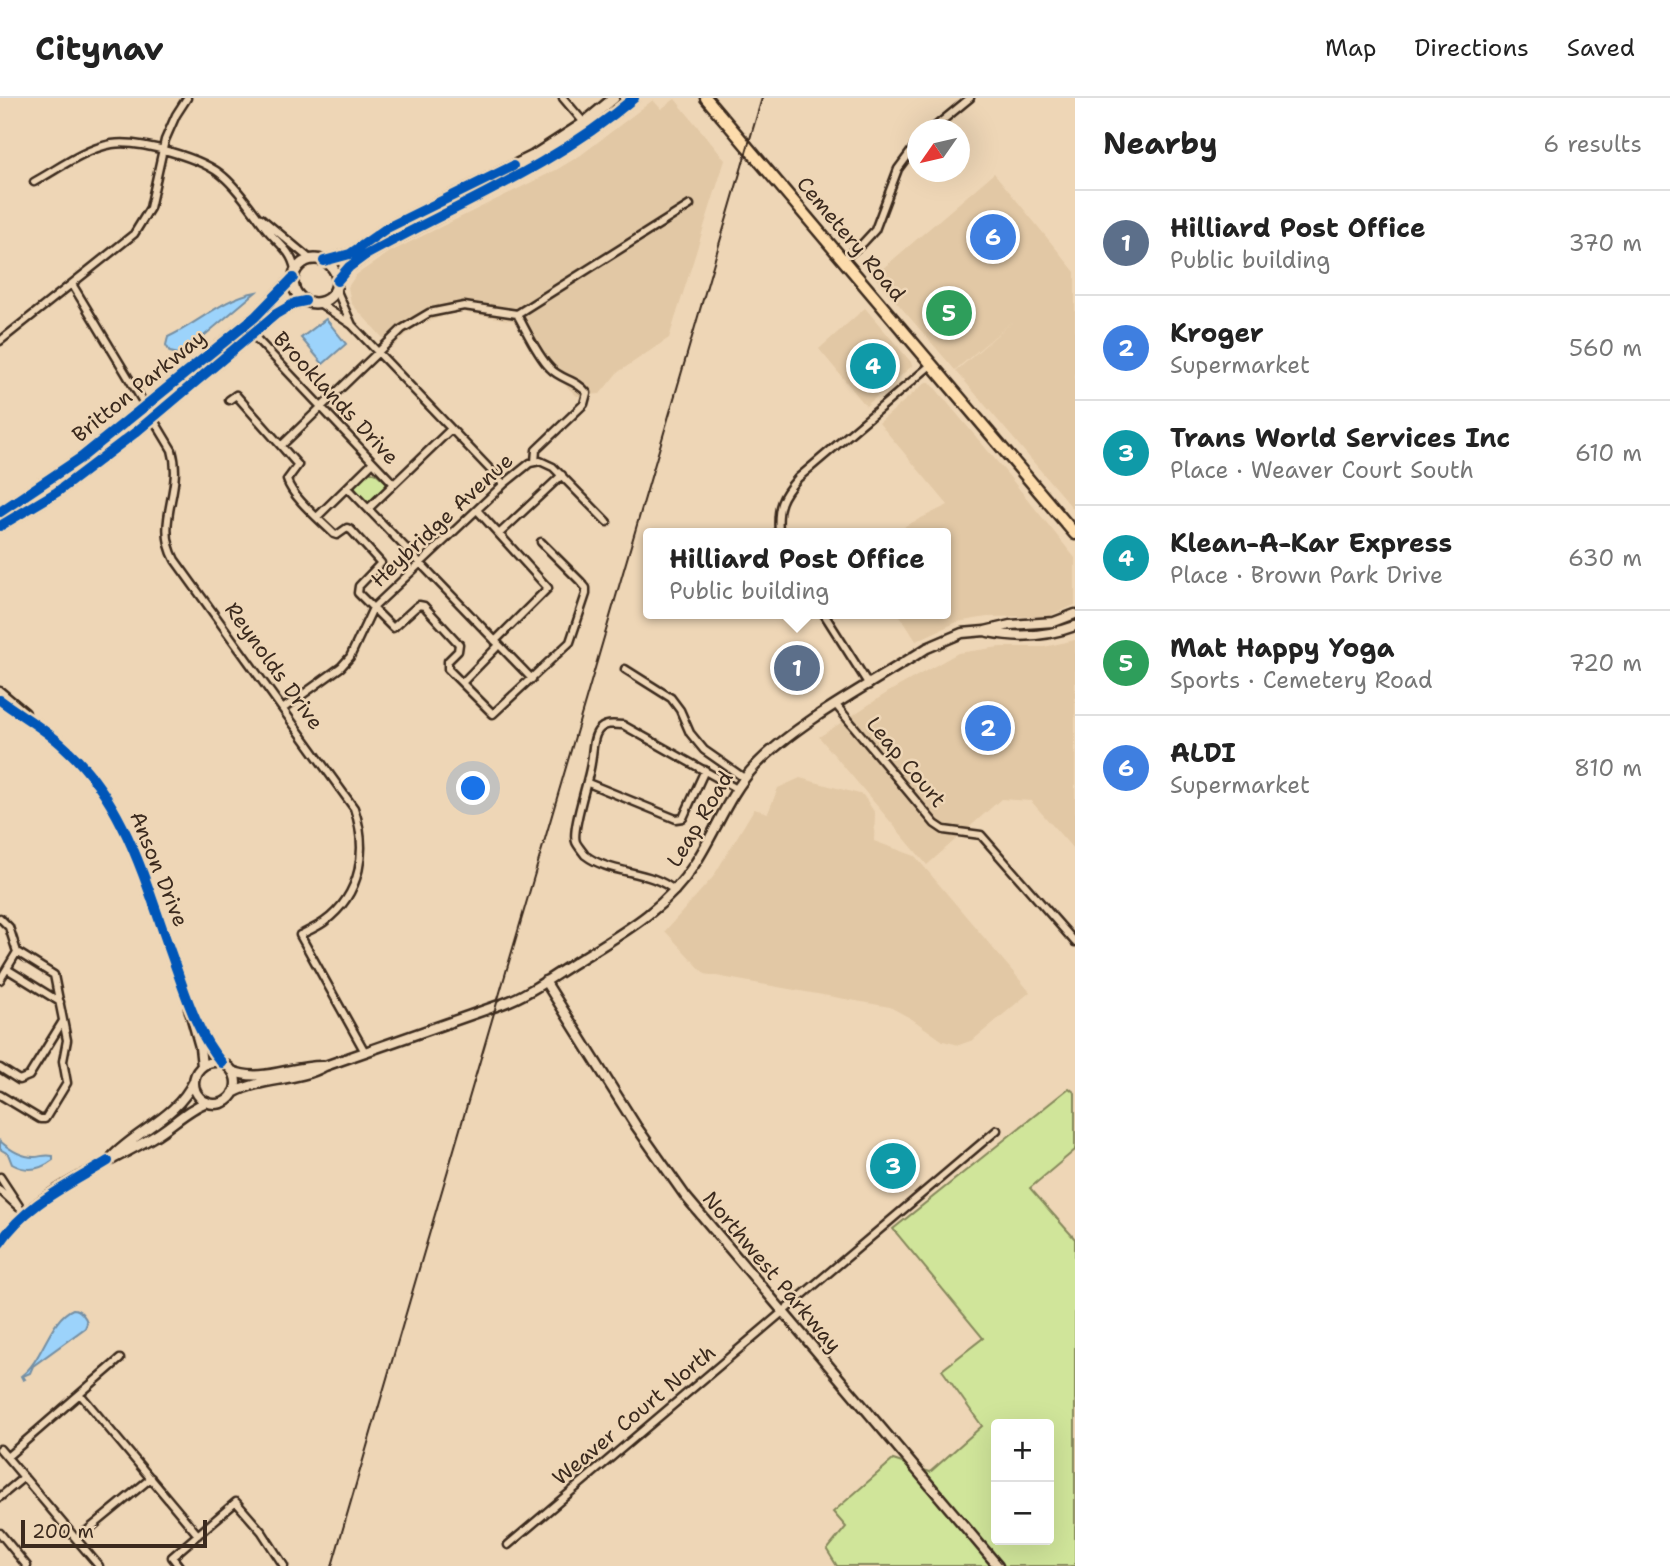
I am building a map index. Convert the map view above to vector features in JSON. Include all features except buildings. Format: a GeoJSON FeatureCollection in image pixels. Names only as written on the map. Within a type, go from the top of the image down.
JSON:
{"type":"FeatureCollection","features":[{"type":"Feature","properties":{"kind":"main road"},"geometry":{"type":"LineString","coordinates":[[614,98],[533,156],[390,226],[350,254],[324,261],[304,261],[294,274],[294,289],[305,301],[319,303],[326,300],[349,267],[364,256],[523,174],[592,132],[634,98]]}},
{"type":"Feature","properties":{"kind":"main road","name":"Cemetery Road"},"geometry":{"type":"LineString","coordinates":[[706,98],[1075,534]]}},
{"type":"Feature","properties":{"kind":"main road"},"geometry":{"type":"LineString","coordinates":[[324,261],[334,269],[336,285]]}},
{"type":"Feature","properties":{"kind":"main road","name":"Britton Parkway"},"geometry":{"type":"LineString","coordinates":[[0,512],[60,473],[255,317],[294,274]]}},
{"type":"Feature","properties":{"kind":"main road","name":"Britton Parkway"},"geometry":{"type":"LineString","coordinates":[[0,526],[57,492],[153,418],[284,309],[305,301]]}},
{"type":"Feature","properties":{"kind":"street"},"geometry":{"type":"LineString","coordinates":[[0,341],[123,245],[145,218],[150,208],[162,150],[176,115],[187,98]]}},
{"type":"Feature","properties":{"kind":"street"},"geometry":{"type":"LineString","coordinates":[[563,98],[592,132]]}},
{"type":"Feature","properties":{"kind":"street"},"geometry":{"type":"LineString","coordinates":[[944,119],[970,98]]}},
{"type":"Feature","properties":{"kind":"street"},"geometry":{"type":"LineString","coordinates":[[34,182],[91,151],[111,145],[162,150],[215,169],[225,177],[290,255],[294,274]]}},
{"type":"Feature","properties":{"kind":"street"},"geometry":{"type":"LineString","coordinates":[[842,260],[875,230],[898,169],[907,159]]}},
{"type":"Feature","properties":{"kind":"street"},"geometry":{"type":"LineString","coordinates":[[281,446],[402,329],[429,313],[464,306],[517,314],[690,205]]}},
{"type":"Feature","properties":{"kind":"street"},"geometry":{"type":"LineString","coordinates":[[258,216],[310,259]]}},
{"type":"Feature","properties":{"kind":"street","name":"Reynolds Drive"},"geometry":{"type":"LineString","coordinates":[[72,284],[172,450],[175,464],[174,489],[166,526],[171,552],[345,794],[358,821],[362,849],[351,890],[328,919],[299,935],[365,1052]]}},
{"type":"Feature","properties":{"kind":"street"},"geometry":{"type":"LineString","coordinates":[[336,285],[352,325]]}},
{"type":"Feature","properties":{"kind":"street"},"geometry":{"type":"LineString","coordinates":[[319,303],[352,325],[504,484]]}},
{"type":"Feature","properties":{"kind":"street"},"geometry":{"type":"LineString","coordinates":[[517,314],[550,368],[579,383],[587,393],[584,404],[536,450],[535,462]]}},
{"type":"Feature","properties":{"kind":"street","name":"Brooklands Drive"},"geometry":{"type":"LineString","coordinates":[[253,335],[394,484]]}},
{"type":"Feature","properties":{"kind":"street"},"geometry":{"type":"LineString","coordinates":[[779,528],[778,514],[783,498],[798,478],[932,365]]}},
{"type":"Feature","properties":{"kind":"street"},"geometry":{"type":"LineString","coordinates":[[229,400],[236,395],[299,466],[288,477],[288,484],[317,517],[337,536],[348,528],[351,530],[381,563],[357,589],[388,626],[393,628],[415,608],[424,606],[459,644],[458,651],[447,665],[493,714],[570,642],[586,594],[586,588],[581,582],[541,542]]}},
{"type":"Feature","properties":{"kind":"street"},"geometry":{"type":"LineString","coordinates":[[368,509],[451,429]]}},
{"type":"Feature","properties":{"kind":"street"},"geometry":{"type":"LineString","coordinates":[[317,517],[373,462]]}},
{"type":"Feature","properties":{"kind":"street","name":"Heybridge Avenue"},"geometry":{"type":"LineString","coordinates":[[284,708],[341,667],[350,657],[373,608],[527,465],[545,462],[562,475],[607,522]]}},
{"type":"Feature","properties":{"kind":"street"},"geometry":{"type":"LineString","coordinates":[[499,534],[562,475]]}},
{"type":"Feature","properties":{"kind":"street"},"geometry":{"type":"LineString","coordinates":[[348,488],[532,678]]}},
{"type":"Feature","properties":{"kind":"street"},"geometry":{"type":"LineString","coordinates":[[462,683],[548,588],[477,510]]}},
{"type":"Feature","properties":{"kind":"street","name":"Leap Road"},"geometry":{"type":"LineString","coordinates":[[233,1093],[256,1083],[312,1072],[512,1000],[641,920],[675,891],[695,864],[744,778],[775,747],[836,705],[949,637],[1010,625],[1054,622],[1075,614]]}},
{"type":"Feature","properties":{"kind":"street"},"geometry":{"type":"LineString","coordinates":[[827,619],[869,685]]}},
{"type":"Feature","properties":{"kind":"street","name":"Leap Road"},"geometry":{"type":"LineString","coordinates":[[985,631],[1012,637],[1038,635],[1075,626]]}},
{"type":"Feature","properties":{"kind":"street"},"geometry":{"type":"LineString","coordinates":[[625,669],[671,698],[680,710],[690,733],[704,750],[744,778]]}},
{"type":"Feature","properties":{"kind":"street","name":"Anson Drive"},"geometry":{"type":"LineString","coordinates":[[0,692],[82,765],[103,791],[120,819],[142,870],[190,1005],[208,1045],[222,1063]]}},
{"type":"Feature","properties":{"kind":"street","name":"Anson Drive"},"geometry":{"type":"LineString","coordinates":[[0,700],[43,729]]}},
{"type":"Feature","properties":{"kind":"street","name":"Leap Court"},"geometry":{"type":"LineString","coordinates":[[836,705],[935,824],[944,830],[981,835],[1075,942]]}},
{"type":"Feature","properties":{"kind":"street"},"geometry":{"type":"LineString","coordinates":[[675,891],[665,882],[599,862],[585,854],[576,842],[575,827],[588,783],[595,736],[600,728],[611,723],[623,725],[737,789]]}},
{"type":"Feature","properties":{"kind":"street"},"geometry":{"type":"LineString","coordinates":[[588,783],[676,819],[683,818],[705,770]]}},
{"type":"Feature","properties":{"kind":"street"},"geometry":{"type":"LineString","coordinates":[[0,918],[9,927],[17,952],[54,975],[67,1046],[63,1065],[67,1083],[48,1115],[40,1119],[0,1095]]}},
{"type":"Feature","properties":{"kind":"street"},"geometry":{"type":"LineString","coordinates":[[0,979],[17,952]]}},
{"type":"Feature","properties":{"kind":"street"},"geometry":{"type":"LineString","coordinates":[[7,969],[60,1002]]}},
{"type":"Feature","properties":{"kind":"street","name":"Northwest Parkway"},"geometry":{"type":"LineString","coordinates":[[545,981],[664,1168],[782,1312],[998,1566]]}},
{"type":"Feature","properties":{"kind":"street","name":"Anson Drive"},"geometry":{"type":"LineString","coordinates":[[190,1005],[189,1013],[200,1047],[202,1066]]}},
{"type":"Feature","properties":{"kind":"street"},"geometry":{"type":"LineString","coordinates":[[1,1071],[19,1080],[29,1076],[63,1021]]}},
{"type":"Feature","properties":{"kind":"street"},"geometry":{"type":"LineString","coordinates":[[0,1243],[25,1213],[44,1199],[157,1135],[195,1106],[207,1102],[222,1103],[233,1093],[236,1082],[232,1071],[222,1063],[212,1062],[202,1066],[188,1092],[172,1112],[108,1161]]}},
{"type":"Feature","properties":{"kind":"street","name":"Leap Road"},"geometry":{"type":"LineString","coordinates":[[232,1071],[253,1077],[307,1065],[325,1066]]}},
{"type":"Feature","properties":{"kind":"street"},"geometry":{"type":"LineString","coordinates":[[194,1081],[197,1094],[207,1102]]}},
{"type":"Feature","properties":{"kind":"street","name":"Weaver Court North"},"geometry":{"type":"LineString","coordinates":[[508,1545],[998,1130]]}},
{"type":"Feature","properties":{"kind":"street"},"geometry":{"type":"LineString","coordinates":[[0,1177],[25,1213]]}},
{"type":"Feature","properties":{"kind":"street"},"geometry":{"type":"LineString","coordinates":[[0,1190],[19,1206]]}},
{"type":"Feature","properties":{"kind":"street"},"geometry":{"type":"LineString","coordinates":[[7,1457],[121,1359]]}},
{"type":"Feature","properties":{"kind":"street"},"geometry":{"type":"LineString","coordinates":[[80,1394],[198,1535]]}},
{"type":"Feature","properties":{"kind":"street"},"geometry":{"type":"LineString","coordinates":[[0,1449],[99,1566]]}},
{"type":"Feature","properties":{"kind":"street"},"geometry":{"type":"LineString","coordinates":[[0,1497],[24,1477]]}},
{"type":"Feature","properties":{"kind":"street"},"geometry":{"type":"LineString","coordinates":[[76,1539],[151,1478]]}},
{"type":"Feature","properties":{"kind":"street"},"geometry":{"type":"LineString","coordinates":[[179,1566],[172,1558],[236,1502],[262,1532],[284,1566]]}},
{"type":"Feature","properties":{"kind":"street"},"geometry":{"type":"LineString","coordinates":[[0,1533],[27,1566]]}},
{"type":"Feature","properties":{"kind":"shaded area"},"geometry":{"type":"Polygon","coordinates":[[[675,99],[725,160],[669,338],[617,373],[600,394],[577,396],[547,368],[514,321],[462,312],[446,315],[416,326],[392,348],[351,303],[348,287],[356,275],[390,252],[556,170],[581,155],[653,100],[661,109],[675,99]]]}},
{"type":"Feature","properties":{"kind":"shaded area"},"geometry":{"type":"Polygon","coordinates":[[[994,173],[1075,272],[1075,511],[956,371],[1014,320],[955,370],[874,276],[994,173]]]}},
{"type":"Feature","properties":{"kind":"shaded area"},"geometry":{"type":"Polygon","coordinates":[[[865,308],[912,366],[866,406],[819,349],[865,308]]]}},
{"type":"Feature","properties":{"kind":"shaded area"},"geometry":{"type":"Polygon","coordinates":[[[926,382],[930,382],[1075,558],[1075,605],[1049,616],[987,617],[957,622],[916,641],[902,619],[951,619],[951,528],[904,528],[948,505],[879,423],[926,382]]]}},
{"type":"Feature","properties":{"kind":"shaded area"},"geometry":{"type":"Polygon","coordinates":[[[1075,640],[1075,851],[1031,801],[1001,799],[927,865],[819,737],[890,691],[958,653],[1000,647],[1044,647],[1075,640]]]}},
{"type":"Feature","properties":{"kind":"shaded area"},"geometry":{"type":"Polygon","coordinates":[[[800,778],[863,795],[875,813],[874,841],[915,856],[1030,992],[973,1040],[959,1045],[943,1041],[890,1007],[705,974],[665,931],[713,877],[754,809],[768,813],[778,788],[800,778]]]}},
{"type":"Feature","properties":{"kind":"green space"},"geometry":{"type":"Polygon","coordinates":[[[369,471],[377,474],[386,482],[386,486],[370,502],[366,502],[356,493],[355,485],[369,471]]]}},
{"type":"Feature","properties":{"kind":"green space"},"geometry":{"type":"Polygon","coordinates":[[[1069,1088],[1075,1093],[1075,1150],[1030,1188],[1075,1239],[1075,1566],[837,1566],[827,1550],[846,1527],[833,1512],[893,1460],[930,1472],[982,1426],[942,1370],[983,1338],[893,1229],[1069,1088]]]}},
{"type":"Feature","properties":{"kind":"water"},"geometry":{"type":"Polygon","coordinates":[[[256,292],[186,351],[179,354],[170,352],[166,345],[168,337],[221,305],[256,292]]]}},
{"type":"Feature","properties":{"kind":"water"},"geometry":{"type":"Polygon","coordinates":[[[326,319],[346,344],[323,364],[301,338],[326,319]]]}},
{"type":"Feature","properties":{"kind":"water"},"geometry":{"type":"Polygon","coordinates":[[[0,1141],[20,1154],[29,1157],[50,1155],[53,1160],[33,1169],[17,1167],[12,1164],[8,1154],[0,1149],[0,1141]]]}},
{"type":"Feature","properties":{"kind":"water"},"geometry":{"type":"Polygon","coordinates":[[[73,1309],[84,1316],[87,1323],[85,1328],[33,1366],[30,1373],[23,1376],[23,1380],[21,1376],[35,1361],[58,1322],[73,1309]]]}},
{"type":"Feature","properties":{"kind":"railway"},"geometry":{"type":"LineString","coordinates":[[332,1566],[762,98]]}},
{"type":"Feature","properties":{"kind":"cycle path"},"geometry":{"type":"LineString","coordinates":[[337,281],[349,267],[364,256],[537,165],[603,123],[634,98]]}},
{"type":"Feature","properties":{"kind":"cycle path"},"geometry":{"type":"LineString","coordinates":[[324,261],[350,254],[387,228],[513,166]]}},
{"type":"Feature","properties":{"kind":"cycle path"},"geometry":{"type":"LineString","coordinates":[[0,512],[82,457],[255,317],[293,278]]}},
{"type":"Feature","properties":{"kind":"cycle path"},"geometry":{"type":"LineString","coordinates":[[0,526],[57,492],[136,432],[276,314],[295,303],[305,301]]}},
{"type":"Feature","properties":{"kind":"cycle path"},"geometry":{"type":"LineString","coordinates":[[0,700],[61,744],[82,765],[115,812],[139,865],[191,1008],[204,1037],[222,1063]]}},
{"type":"Feature","properties":{"kind":"cycle path"},"geometry":{"type":"LineString","coordinates":[[0,1243],[35,1206],[108,1161]]}},
{"type":"Feature","properties":{"kind":"place","name":"ALDI"},"geometry":{"type":"Point","coordinates":[993,237]}},
{"type":"Feature","properties":{"kind":"place","name":"Mat Happy Yoga"},"geometry":{"type":"Point","coordinates":[949,313]}},
{"type":"Feature","properties":{"kind":"place","name":"Klean-A-Kar Express"},"geometry":{"type":"Point","coordinates":[873,366]}},
{"type":"Feature","properties":{"kind":"place","name":"Hilliard Post Office"},"geometry":{"type":"Point","coordinates":[797,668]}},
{"type":"Feature","properties":{"kind":"place","name":"Kroger"},"geometry":{"type":"Point","coordinates":[988,728]}},
{"type":"Feature","properties":{"kind":"place","name":"Trans World Services Inc"},"geometry":{"type":"Point","coordinates":[893,1166]}}]}
